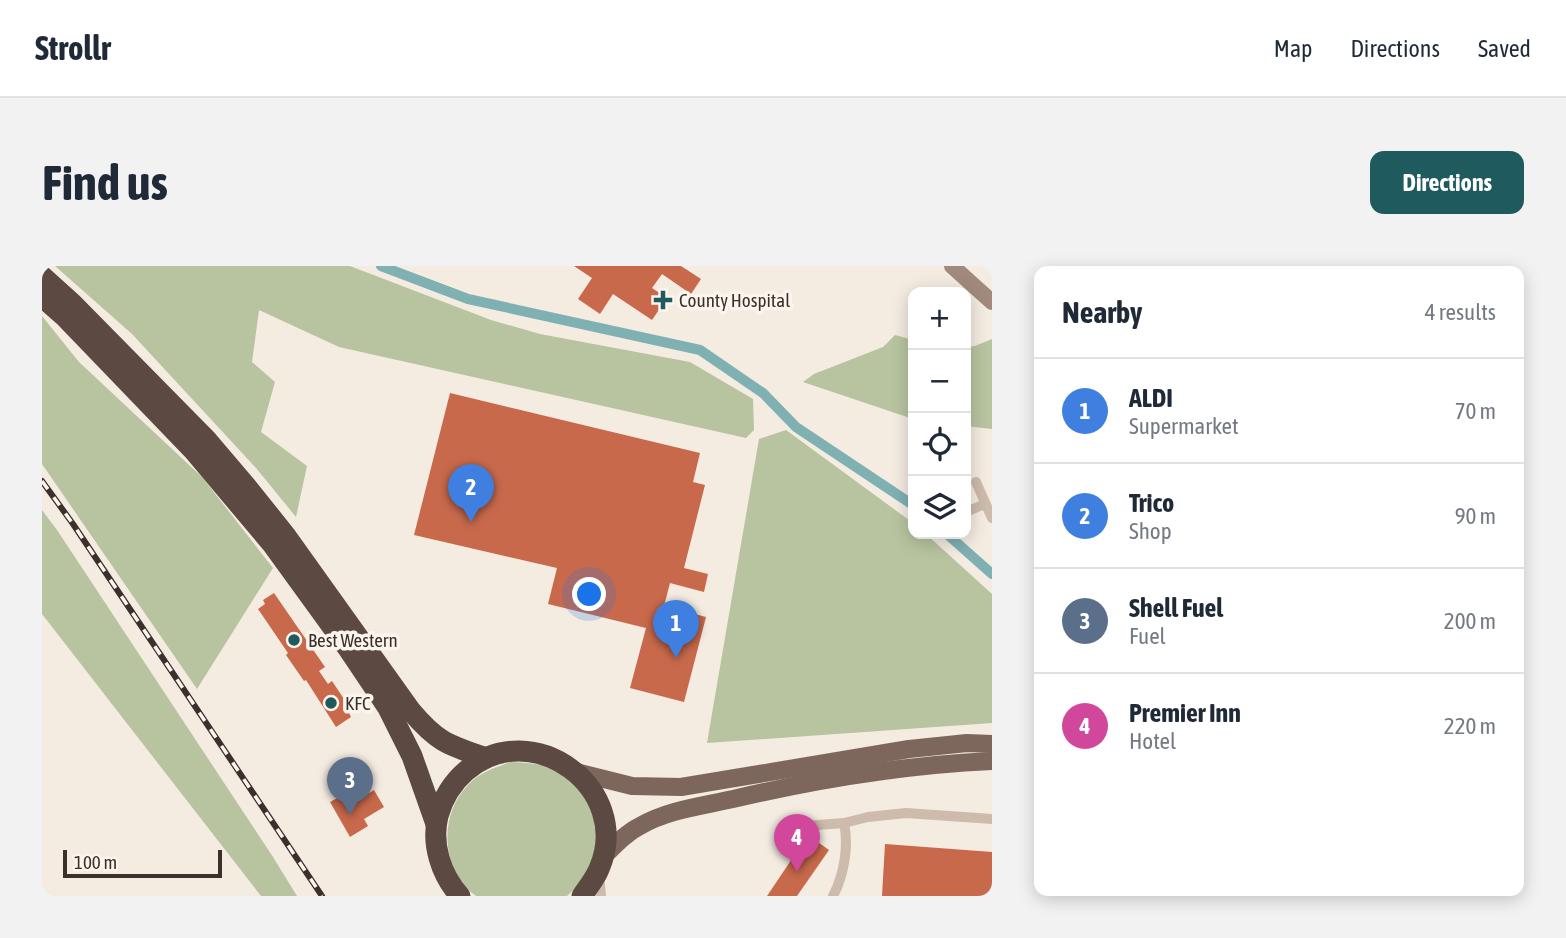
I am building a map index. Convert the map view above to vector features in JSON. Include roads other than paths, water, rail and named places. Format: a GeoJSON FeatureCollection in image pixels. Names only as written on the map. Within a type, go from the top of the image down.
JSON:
{"type":"FeatureCollection","features":[{"type":"Feature","properties":{"kind":"highway"},"geometry":{"type":"LineString","coordinates":[[42,276],[206,439],[246,486],[286,536],[425,729],[455,748],[486,758]]}},
{"type":"Feature","properties":{"kind":"highway"},"geometry":{"type":"LineString","coordinates":[[42,297],[64,316],[194,451],[273,545],[347,647],[388,708],[412,757],[436,824],[440,861],[450,883],[460,896]]}},
{"type":"Feature","properties":{"kind":"highway"},"geometry":{"type":"LineString","coordinates":[[436,824],[440,807],[458,778],[486,758],[512,752],[539,753],[559,760],[576,772],[591,789],[605,825],[606,841],[601,863],[582,896]]}},
{"type":"Feature","properties":{"kind":"main road"},"geometry":{"type":"LineString","coordinates":[[576,772],[632,786],[681,787],[909,749],[967,743],[992,744]]}},
{"type":"Feature","properties":{"kind":"main road"},"geometry":{"type":"LineString","coordinates":[[601,863],[623,838],[641,825],[679,811],[852,774],[923,765],[992,761]]}},
{"type":"Feature","properties":{"kind":"street"},"geometry":{"type":"LineString","coordinates":[[952,266],[992,302]]}},
{"type":"Feature","properties":{"kind":"street"},"geometry":{"type":"LineString","coordinates":[[976,482],[992,518]]}},
{"type":"Feature","properties":{"kind":"street"},"geometry":{"type":"LineString","coordinates":[[971,510],[985,504]]}},
{"type":"Feature","properties":{"kind":"street"},"geometry":{"type":"LineString","coordinates":[[804,826],[844,823],[897,813],[992,819]]}},
{"type":"Feature","properties":{"kind":"street"},"geometry":{"type":"LineString","coordinates":[[833,896],[837,889],[847,838],[844,823]]}},
{"type":"Feature","properties":{"kind":"street"},"geometry":{"type":"LineString","coordinates":[[601,863],[601,896]]}},
{"type":"Feature","properties":{"kind":"waterway"},"geometry":{"type":"LineString","coordinates":[[381,266],[468,299],[700,350],[763,393],[796,427],[908,502]]}},
{"type":"Feature","properties":{"kind":"waterway"},"geometry":{"type":"LineString","coordinates":[[953,539],[992,574]]}},
{"type":"Feature","properties":{"kind":"railway"},"geometry":{"type":"LineString","coordinates":[[42,481],[322,896]]}},
{"type":"Feature","properties":{"kind":"place","name":"County Hospital"},"geometry":{"type":"Point","coordinates":[663,300]}},
{"type":"Feature","properties":{"kind":"place","name":"Trico"},"geometry":{"type":"Point","coordinates":[471,522]}},
{"type":"Feature","properties":{"kind":"place","name":"Best Western"},"geometry":{"type":"Point","coordinates":[294,640]}},
{"type":"Feature","properties":{"kind":"place","name":"ALDI"},"geometry":{"type":"Point","coordinates":[676,658]}},
{"type":"Feature","properties":{"kind":"place","name":"KFC"},"geometry":{"type":"Point","coordinates":[331,703]}},
{"type":"Feature","properties":{"kind":"place","name":"Shell Fuel"},"geometry":{"type":"Point","coordinates":[350,815]}},
{"type":"Feature","properties":{"kind":"place","name":"Premier Inn"},"geometry":{"type":"Point","coordinates":[797,872]}}]}
